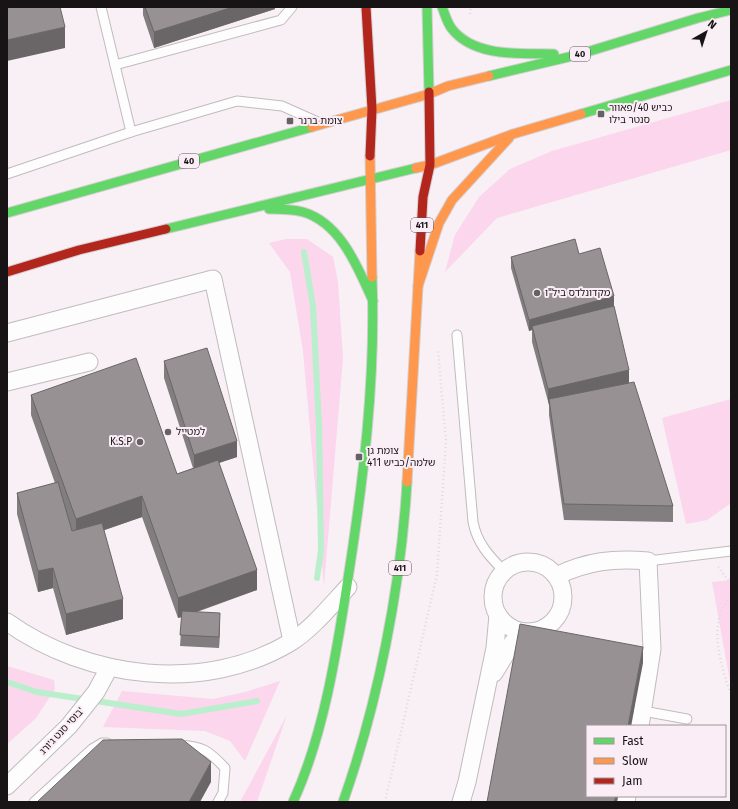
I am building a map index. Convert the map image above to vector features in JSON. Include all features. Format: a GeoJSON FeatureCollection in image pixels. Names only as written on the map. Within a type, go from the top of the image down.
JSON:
{"type":"FeatureCollection","features":[{"type":"Feature","properties":{"kind":"main road"},"geometry":{"type":"LineString","coordinates":[[293,802],[307,771],[332,674],[348,586],[367,443],[373,344],[373,301],[369,179],[372,109],[366,7]]}},
{"type":"Feature","properties":{"kind":"main road","name":"411"},"geometry":{"type":"LineString","coordinates":[[343,802],[357,764],[390,628],[398,581],[408,472],[423,197],[430,165],[428,7]]}},
{"type":"Feature","properties":{"kind":"main road"},"geometry":{"type":"LineString","coordinates":[[442,7],[453,30],[463,39],[483,50],[577,55]]}},
{"type":"Feature","properties":{"kind":"main road","name":"40"},"geometry":{"type":"LineString","coordinates":[[7,213],[321,123],[429,94],[448,86],[577,55],[698,18],[731,10]]}},
{"type":"Feature","properties":{"kind":"main road"},"geometry":{"type":"LineString","coordinates":[[7,272],[79,250],[430,165],[513,134],[731,70]]}},
{"type":"Feature","properties":{"kind":"main road"},"geometry":{"type":"LineString","coordinates":[[418,286],[439,224],[452,200],[513,134]]}},
{"type":"Feature","properties":{"kind":"main road"},"geometry":{"type":"LineString","coordinates":[[244,209],[289,209],[308,214],[326,225],[354,260],[373,301]]}},
{"type":"Feature","properties":{"kind":"street"},"geometry":{"type":"LineString","coordinates":[[7,333],[213,279],[292,641]]}},
{"type":"Feature","properties":{"kind":"street"},"geometry":{"type":"LineString","coordinates":[[7,382],[89,362]]}},
{"type":"Feature","properties":{"kind":"street"},"geometry":{"type":"LineString","coordinates":[[556,576],[575,567],[600,561],[620,559],[648,561],[652,649],[641,718]]}},
{"type":"Feature","properties":{"kind":"street"},"geometry":{"type":"LineString","coordinates":[[486,689],[500,661],[513,642],[528,633],[539,631],[549,626],[557,618],[562,608],[564,597],[562,586],[556,576],[548,568],[538,563],[526,562],[514,565],[504,571],[497,581],[493,592],[494,604],[498,615],[506,624],[516,630],[528,633]]}},
{"type":"Feature","properties":{"kind":"street"},"geometry":{"type":"LineString","coordinates":[[7,622],[30,637],[106,673],[193,674],[234,666],[292,641],[326,610],[348,586]]}},
{"type":"Feature","properties":{"kind":"street"},"geometry":{"type":"LineString","coordinates":[[461,802],[467,782],[495,648],[498,615]]}},
{"type":"Feature","properties":{"kind":"street","name":"בוסי סנט ג'ורג'"},"geometry":{"type":"LineString","coordinates":[[7,786],[69,726],[96,692],[106,673]]}},
{"type":"Feature","properties":{"kind":"street"},"geometry":{"type":"LineString","coordinates":[[355,802],[357,764]]}},
{"type":"Feature","properties":{"kind":"street"},"geometry":{"type":"LineString","coordinates":[[303,802],[307,771]]}},
{"type":"Feature","properties":{"kind":"street"},"geometry":{"type":"LineString","coordinates":[[467,782],[467,802]]}},
{"type":"Feature","properties":{"kind":"lane"},"geometry":{"type":"LineString","coordinates":[[101,7],[131,132]]}},
{"type":"Feature","properties":{"kind":"lane"},"geometry":{"type":"LineString","coordinates":[[115,65],[274,23],[281,20],[292,7]]}},
{"type":"Feature","properties":{"kind":"lane"},"geometry":{"type":"LineString","coordinates":[[7,174],[131,132],[237,101],[282,106],[321,123]]}},
{"type":"Feature","properties":{"kind":"lane"},"geometry":{"type":"LineString","coordinates":[[457,335],[473,522],[476,537],[504,571]]}},
{"type":"Feature","properties":{"kind":"lane"},"geometry":{"type":"LineString","coordinates":[[648,561],[731,551]]}},
{"type":"Feature","properties":{"kind":"lane"},"geometry":{"type":"LineString","coordinates":[[641,718],[687,719]]}},
{"type":"Feature","properties":{"kind":"lane"},"geometry":{"type":"LineString","coordinates":[[34,802],[92,749],[102,743],[118,743]]}},
{"type":"Feature","properties":{"kind":"lane"},"geometry":{"type":"LineString","coordinates":[[166,745],[189,746],[209,751],[225,768],[223,793],[218,802]]}},
{"type":"Feature","properties":{"kind":"path"},"geometry":{"type":"LineString","coordinates":[[385,802],[437,574],[446,442],[437,344]]}},
{"type":"Feature","properties":{"kind":"path"},"geometry":{"type":"LineString","coordinates":[[731,598],[720,611],[718,636],[719,660],[731,694]]}},
{"type":"Feature","properties":{"kind":"shaded area"},"geometry":{"type":"Polygon","coordinates":[[[731,100],[731,150],[497,218],[445,272],[455,235],[479,197],[510,169],[552,151],[731,100]]]}},
{"type":"Feature","properties":{"kind":"shaded area"},"geometry":{"type":"Polygon","coordinates":[[[286,239],[307,239],[333,257],[338,282],[343,358],[324,586],[303,351],[290,272],[269,243],[286,239]]]}},
{"type":"Feature","properties":{"kind":"shaded area"},"geometry":{"type":"Polygon","coordinates":[[[731,399],[731,503],[707,520],[686,524],[662,418],[731,399]]]}},
{"type":"Feature","properties":{"kind":"shaded area"},"geometry":{"type":"Polygon","coordinates":[[[731,580],[731,687],[712,582],[731,580]]]}},
{"type":"Feature","properties":{"kind":"shaded area"},"geometry":{"type":"Polygon","coordinates":[[[7,666],[54,680],[55,689],[36,718],[7,744],[7,666]]]}},
{"type":"Feature","properties":{"kind":"shaded area"},"geometry":{"type":"Polygon","coordinates":[[[280,681],[245,761],[230,741],[205,731],[103,727],[122,691],[213,699],[245,692],[280,681]]]}},
{"type":"Feature","properties":{"kind":"shaded area"},"geometry":{"type":"Polygon","coordinates":[[[287,715],[257,802],[240,802],[287,715]]]}},
{"type":"Feature","properties":{"kind":"building"},"geometry":{"type":"Polygon","coordinates":[[[7,7],[60,7],[65,27],[7,40],[7,7]]]}},
{"type":"Feature","properties":{"kind":"building"},"geometry":{"type":"Polygon","coordinates":[[[145,7],[233,7],[154,32],[145,7]]]}},
{"type":"Feature","properties":{"kind":"building"},"geometry":{"type":"Polygon","coordinates":[[[575,239],[579,254],[600,248],[614,296],[529,320],[511,257],[575,239]]]}},
{"type":"Feature","properties":{"kind":"building"},"geometry":{"type":"Polygon","coordinates":[[[614,306],[629,370],[548,389],[532,326],[614,306]]]}},
{"type":"Feature","properties":{"kind":"building"},"geometry":{"type":"Polygon","coordinates":[[[207,348],[237,441],[194,455],[164,361],[207,348]]]}},
{"type":"Feature","properties":{"kind":"building"},"geometry":{"type":"Polygon","coordinates":[[[136,358],[177,474],[218,460],[257,570],[178,598],[142,496],[76,519],[31,395],[136,358]]]}},
{"type":"Feature","properties":{"kind":"building"},"geometry":{"type":"Polygon","coordinates":[[[634,382],[673,506],[564,504],[549,399],[634,382]]]}},
{"type":"Feature","properties":{"kind":"building"},"geometry":{"type":"Polygon","coordinates":[[[58,482],[72,531],[102,523],[123,599],[66,614],[53,568],[38,571],[17,493],[58,482]]]}},
{"type":"Feature","properties":{"kind":"building"},"geometry":{"type":"Polygon","coordinates":[[[182,611],[220,613],[219,637],[180,635],[182,611]]]}},
{"type":"Feature","properties":{"kind":"building"},"geometry":{"type":"Polygon","coordinates":[[[520,624],[643,647],[628,725],[586,725],[586,797],[616,797],[614,802],[487,802],[520,624]]]}},
{"type":"Feature","properties":{"kind":"building"},"geometry":{"type":"Polygon","coordinates":[[[182,739],[211,762],[189,802],[37,802],[103,740],[182,739]]]}},
{"type":"Feature","properties":{"kind":"waterway"},"geometry":{"type":"LineString","coordinates":[[304,252],[313,306],[319,426],[321,551],[317,578]]}},
{"type":"Feature","properties":{"kind":"waterway"},"geometry":{"type":"LineString","coordinates":[[7,682],[37,692],[181,714],[257,701]]}},
{"type":"Feature","properties":{"kind":"traffic: fast"},"geometry":{"type":"LineString","coordinates":[[427,7],[429,92]]}},
{"type":"Feature","properties":{"kind":"traffic: fast"},"geometry":{"type":"LineString","coordinates":[[442,7],[447,21],[452,29],[473,45],[500,52],[554,54]]}},
{"type":"Feature","properties":{"kind":"traffic: fast"},"geometry":{"type":"LineString","coordinates":[[489,76],[577,55],[698,18],[731,10]]}},
{"type":"Feature","properties":{"kind":"traffic: fast"},"geometry":{"type":"LineString","coordinates":[[581,114],[731,70]]}},
{"type":"Feature","properties":{"kind":"traffic: fast"},"geometry":{"type":"LineString","coordinates":[[7,213],[312,127]]}},
{"type":"Feature","properties":{"kind":"traffic: fast"},"geometry":{"type":"LineString","coordinates":[[166,229],[416,168]]}},
{"type":"Feature","properties":{"kind":"traffic: fast"},"geometry":{"type":"LineString","coordinates":[[269,209],[303,212],[328,226],[347,248],[373,301]]}},
{"type":"Feature","properties":{"kind":"traffic: fast"},"geometry":{"type":"LineString","coordinates":[[293,802],[313,751],[327,696],[338,640],[353,547],[363,470],[370,393],[373,316],[372,277]]}},
{"type":"Feature","properties":{"kind":"traffic: fast"},"geometry":{"type":"LineString","coordinates":[[343,802],[367,725],[386,644],[399,562],[407,482]]}},
{"type":"Feature","properties":{"kind":"traffic: slow"},"geometry":{"type":"LineString","coordinates":[[312,127],[429,94],[448,86],[489,76]]}},
{"type":"Feature","properties":{"kind":"traffic: slow"},"geometry":{"type":"LineString","coordinates":[[416,168],[430,165],[513,134],[581,114]]}},
{"type":"Feature","properties":{"kind":"traffic: slow"},"geometry":{"type":"LineString","coordinates":[[418,286],[439,223],[452,200],[509,138]]}},
{"type":"Feature","properties":{"kind":"traffic: slow"},"geometry":{"type":"LineString","coordinates":[[370,156],[372,277]]}},
{"type":"Feature","properties":{"kind":"traffic: slow"},"geometry":{"type":"LineString","coordinates":[[407,482],[420,251]]}},
{"type":"Feature","properties":{"kind":"traffic: jam"},"geometry":{"type":"LineString","coordinates":[[366,7],[372,109],[370,156]]}},
{"type":"Feature","properties":{"kind":"traffic: jam"},"geometry":{"type":"LineString","coordinates":[[420,251],[423,197],[430,165],[429,92]]}},
{"type":"Feature","properties":{"kind":"traffic: jam"},"geometry":{"type":"LineString","coordinates":[[7,272],[79,250],[166,229]]}},
{"type":"Feature","properties":{"kind":"place","name":"כביש 40/פאוור סנטר בילו"},"geometry":{"type":"Point","coordinates":[601,114]}},
{"type":"Feature","properties":{"kind":"place","name":"צומת ברנר"},"geometry":{"type":"Point","coordinates":[290,121]}},
{"type":"Feature","properties":{"kind":"place","name":"מקדונלדס ביל\"ו"},"geometry":{"type":"Point","coordinates":[537,293]}},
{"type":"Feature","properties":{"kind":"place","name":"למטייל"},"geometry":{"type":"Point","coordinates":[168,432]}},
{"type":"Feature","properties":{"kind":"place","name":"K.S.P"},"geometry":{"type":"Point","coordinates":[140,442]}},
{"type":"Feature","properties":{"kind":"place","name":"צומת גן שלמה/כביש 411"},"geometry":{"type":"Point","coordinates":[359,457]}}]}
